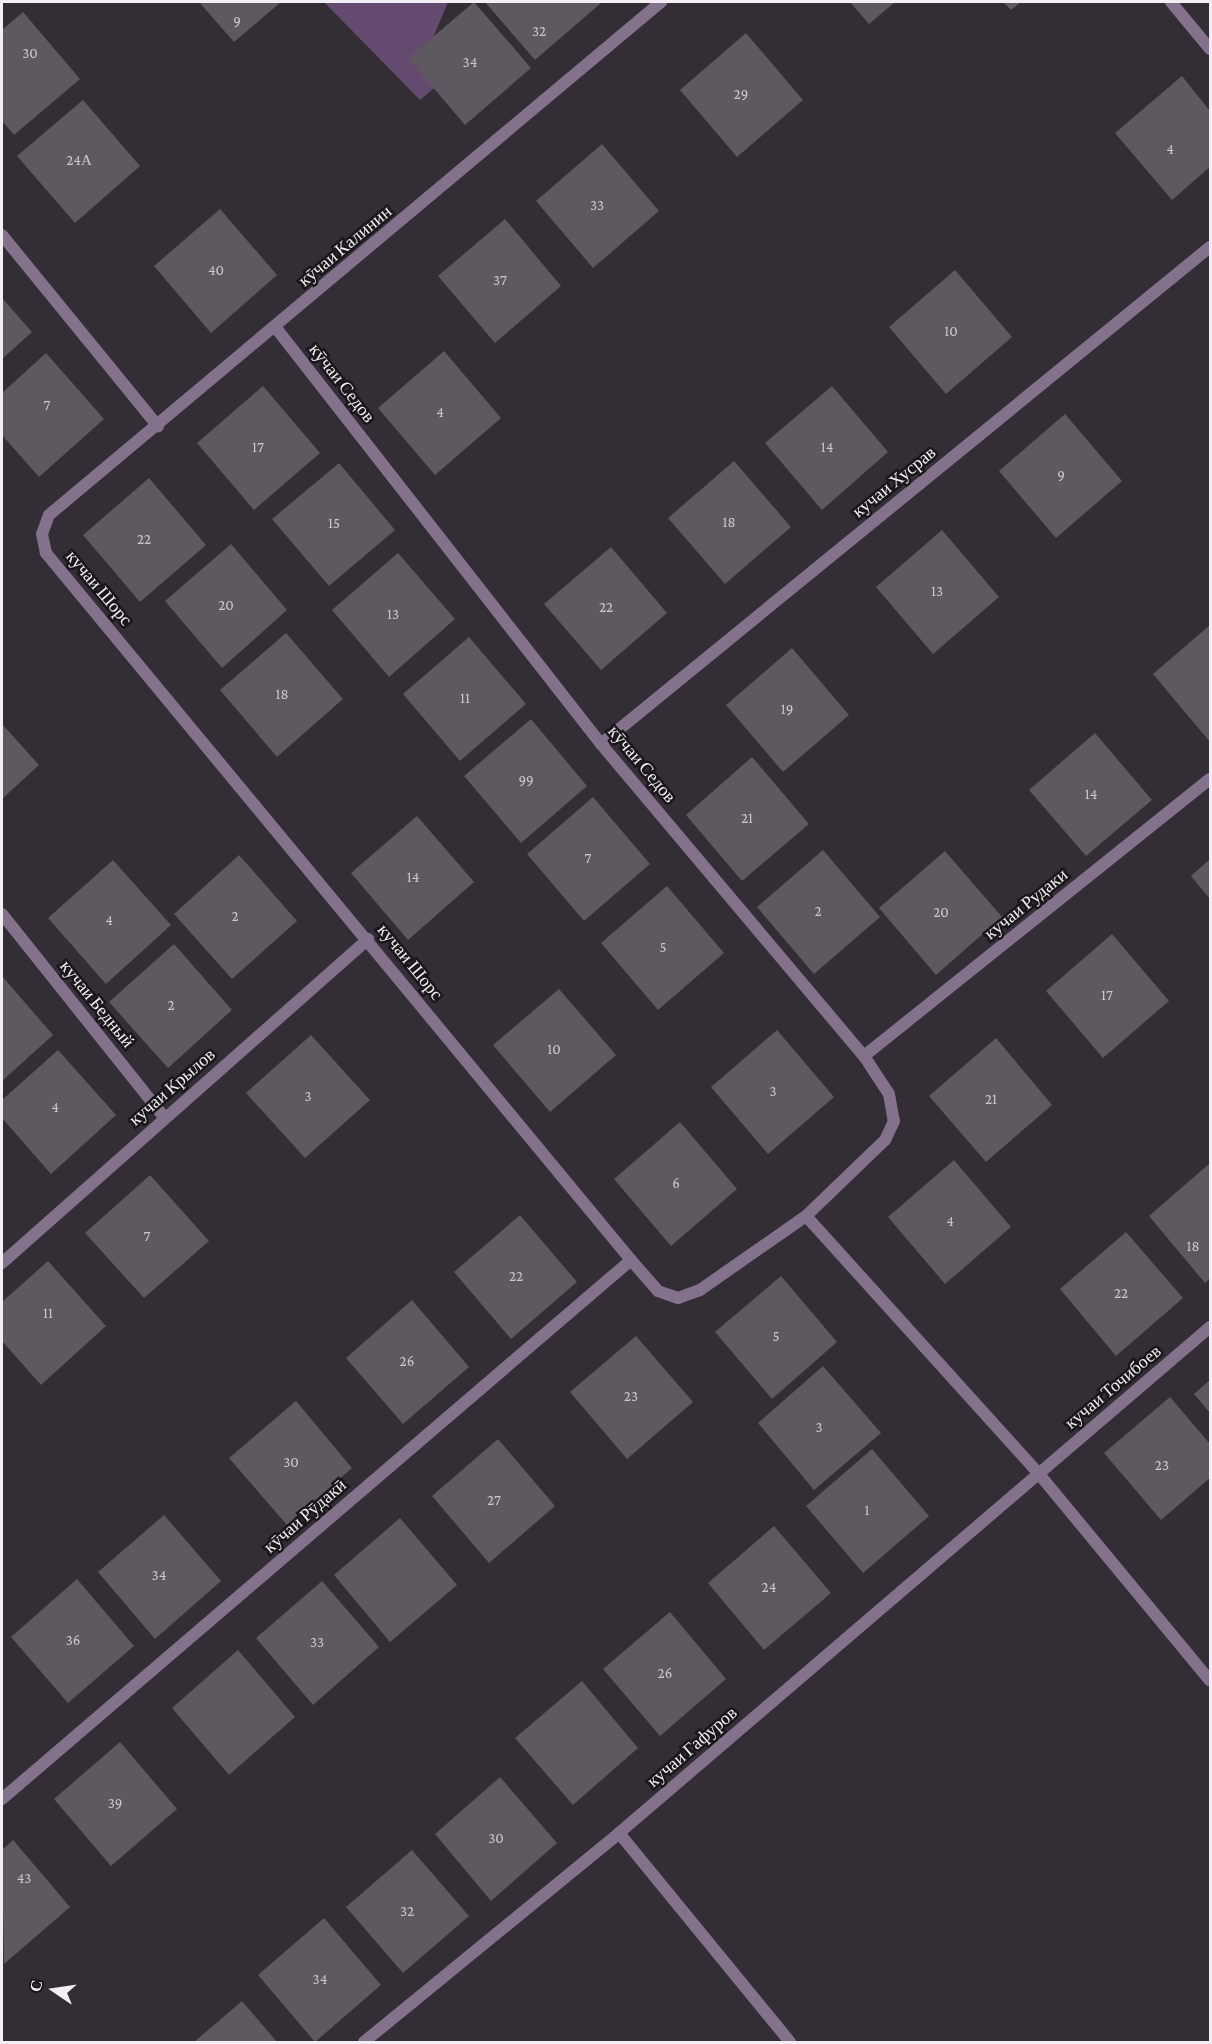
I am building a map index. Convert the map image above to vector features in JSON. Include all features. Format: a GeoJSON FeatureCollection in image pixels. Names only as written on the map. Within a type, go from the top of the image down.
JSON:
{"type":"FeatureCollection","features":[{"type":"Feature","properties":{"kind":"street","name":"кӯчаи Калинин"},"geometry":{"type":"LineString","coordinates":[[49,515],[276,328],[661,2]]}},
{"type":"Feature","properties":{"kind":"street"},"geometry":{"type":"LineString","coordinates":[[1172,2],[1210,49]]}},
{"type":"Feature","properties":{"kind":"street"},"geometry":{"type":"LineString","coordinates":[[2,235],[158,426]]}},
{"type":"Feature","properties":{"kind":"street","name":"кучаи Хусрав"},"geometry":{"type":"LineString","coordinates":[[601,744],[1210,247]]}},
{"type":"Feature","properties":{"kind":"street","name":"кӯчаи Седов"},"geometry":{"type":"LineString","coordinates":[[276,328],[601,744],[864,1056],[889,1094],[894,1121],[885,1140],[806,1216]]}},
{"type":"Feature","properties":{"kind":"street","name":"кучаи Шорс"},"geometry":{"type":"LineString","coordinates":[[49,515],[42,534],[46,553],[658,1291],[678,1298],[700,1290],[806,1216]]}},
{"type":"Feature","properties":{"kind":"street","name":"кучаи Рудаки"},"geometry":{"type":"LineString","coordinates":[[864,1056],[1210,779]]}},
{"type":"Feature","properties":{"kind":"street","name":"кучаи Бедный"},"geometry":{"type":"LineString","coordinates":[[2,914],[164,1118]]}},
{"type":"Feature","properties":{"kind":"street","name":"кучаи Крылов"},"geometry":{"type":"LineString","coordinates":[[2,1263],[368,939]]}},
{"type":"Feature","properties":{"kind":"street"},"geometry":{"type":"LineString","coordinates":[[806,1216],[1039,1474],[1210,1681]]}},
{"type":"Feature","properties":{"kind":"street","name":"кӯчаи Рӯдакӣ"},"geometry":{"type":"LineString","coordinates":[[2,1799],[631,1260]]}},
{"type":"Feature","properties":{"kind":"street","name":"кучаи Точибоев"},"geometry":{"type":"LineString","coordinates":[[1039,1474],[1210,1327]]}},
{"type":"Feature","properties":{"kind":"street","name":"кучаи Гафуров"},"geometry":{"type":"LineString","coordinates":[[364,2043],[619,1833],[1039,1474]]}},
{"type":"Feature","properties":{"kind":"street"},"geometry":{"type":"LineString","coordinates":[[619,1833],[790,2043]]}},
{"type":"Feature","properties":{"kind":"shaded area"},"geometry":{"type":"Polygon","coordinates":[[[324,2],[448,2],[433,38],[460,66],[420,100],[324,2]]]}},
{"type":"Feature","properties":{"kind":"building"},"geometry":{"type":"Polygon","coordinates":[[[199,2],[281,2],[234,42],[199,2]]]}},
{"type":"Feature","properties":{"kind":"building"},"geometry":{"type":"Polygon","coordinates":[[[474,2],[531,68],[465,125],[408,58],[474,2]]]}},
{"type":"Feature","properties":{"kind":"building"},"geometry":{"type":"Polygon","coordinates":[[[485,2],[599,2],[601,3],[535,60],[485,2]]]}},
{"type":"Feature","properties":{"kind":"building"},"geometry":{"type":"Polygon","coordinates":[[[850,2],[895,2],[869,24],[850,2]]]}},
{"type":"Feature","properties":{"kind":"building"},"geometry":{"type":"Polygon","coordinates":[[[1003,2],[1021,2],[1011,10],[1003,2]]]}},
{"type":"Feature","properties":{"kind":"building"},"geometry":{"type":"Polygon","coordinates":[[[23,12],[80,79],[14,135],[2,121],[2,30],[23,12]]]}},
{"type":"Feature","properties":{"kind":"building"},"geometry":{"type":"Polygon","coordinates":[[[746,33],[803,100],[737,157],[680,90],[746,33]]]}},
{"type":"Feature","properties":{"kind":"building"},"geometry":{"type":"Polygon","coordinates":[[[1182,76],[1210,111],[1210,167],[1172,200],[1115,133],[1182,76]]]}},
{"type":"Feature","properties":{"kind":"building"},"geometry":{"type":"Polygon","coordinates":[[[83,100],[140,166],[75,223],[17,156],[83,100]]]}},
{"type":"Feature","properties":{"kind":"building"},"geometry":{"type":"Polygon","coordinates":[[[602,144],[659,211],[593,268],[536,201],[602,144]]]}},
{"type":"Feature","properties":{"kind":"building"},"geometry":{"type":"Polygon","coordinates":[[[220,209],[277,275],[211,333],[154,266],[220,209]]]}},
{"type":"Feature","properties":{"kind":"building"},"geometry":{"type":"Polygon","coordinates":[[[505,219],[561,286],[495,343],[438,276],[505,219]]]}},
{"type":"Feature","properties":{"kind":"building"},"geometry":{"type":"Polygon","coordinates":[[[955,270],[1012,337],[946,394],[889,327],[955,270]]]}},
{"type":"Feature","properties":{"kind":"building"},"geometry":{"type":"Polygon","coordinates":[[[2,298],[32,332],[2,359],[2,298]]]}},
{"type":"Feature","properties":{"kind":"building"},"geometry":{"type":"Polygon","coordinates":[[[444,351],[501,418],[435,475],[378,408],[444,351]]]}},
{"type":"Feature","properties":{"kind":"building"},"geometry":{"type":"Polygon","coordinates":[[[46,353],[104,419],[39,477],[2,435],[2,393],[46,353]]]}},
{"type":"Feature","properties":{"kind":"building"},"geometry":{"type":"Polygon","coordinates":[[[263,386],[320,453],[254,510],[197,443],[263,386]]]}},
{"type":"Feature","properties":{"kind":"building"},"geometry":{"type":"Polygon","coordinates":[[[832,386],[888,452],[822,510],[765,443],[832,386]]]}},
{"type":"Feature","properties":{"kind":"building"},"geometry":{"type":"Polygon","coordinates":[[[1065,414],[1122,481],[1056,538],[999,471],[1065,414]]]}},
{"type":"Feature","properties":{"kind":"building"},"geometry":{"type":"Polygon","coordinates":[[[734,461],[791,527],[725,584],[668,518],[734,461]]]}},
{"type":"Feature","properties":{"kind":"building"},"geometry":{"type":"Polygon","coordinates":[[[339,463],[395,530],[329,586],[272,519],[339,463]]]}},
{"type":"Feature","properties":{"kind":"building"},"geometry":{"type":"Polygon","coordinates":[[[149,478],[206,545],[140,602],[83,535],[149,478]]]}},
{"type":"Feature","properties":{"kind":"building"},"geometry":{"type":"Polygon","coordinates":[[[942,530],[999,597],[933,654],[876,587],[942,530]]]}},
{"type":"Feature","properties":{"kind":"building"},"geometry":{"type":"Polygon","coordinates":[[[231,544],[287,610],[222,668],[165,601],[231,544]]]}},
{"type":"Feature","properties":{"kind":"building"},"geometry":{"type":"Polygon","coordinates":[[[611,547],[667,613],[601,670],[544,604],[611,547]]]}},
{"type":"Feature","properties":{"kind":"building"},"geometry":{"type":"Polygon","coordinates":[[[398,553],[455,619],[389,677],[332,610],[398,553]]]}},
{"type":"Feature","properties":{"kind":"building"},"geometry":{"type":"Polygon","coordinates":[[[1210,625],[1210,742],[1153,674],[1210,625]]]}},
{"type":"Feature","properties":{"kind":"building"},"geometry":{"type":"Polygon","coordinates":[[[286,633],[343,699],[277,757],[220,690],[286,633]]]}},
{"type":"Feature","properties":{"kind":"building"},"geometry":{"type":"Polygon","coordinates":[[[469,637],[526,704],[460,761],[403,694],[469,637]]]}},
{"type":"Feature","properties":{"kind":"building"},"geometry":{"type":"Polygon","coordinates":[[[792,648],[849,715],[783,772],[726,705],[792,648]]]}},
{"type":"Feature","properties":{"kind":"building"},"geometry":{"type":"Polygon","coordinates":[[[531,719],[587,786],[521,843],[464,776],[531,719]]]}},
{"type":"Feature","properties":{"kind":"building"},"geometry":{"type":"Polygon","coordinates":[[[2,724],[39,765],[2,799],[2,724]]]}},
{"type":"Feature","properties":{"kind":"building"},"geometry":{"type":"Polygon","coordinates":[[[1095,733],[1152,800],[1086,856],[1029,790],[1095,733]]]}},
{"type":"Feature","properties":{"kind":"building"},"geometry":{"type":"Polygon","coordinates":[[[752,757],[809,824],[742,881],[686,815],[752,757]]]}},
{"type":"Feature","properties":{"kind":"building"},"geometry":{"type":"Polygon","coordinates":[[[593,797],[650,864],[584,921],[527,854],[593,797]]]}},
{"type":"Feature","properties":{"kind":"building"},"geometry":{"type":"Polygon","coordinates":[[[417,816],[474,882],[408,940],[351,873],[417,816]]]}},
{"type":"Feature","properties":{"kind":"building"},"geometry":{"type":"Polygon","coordinates":[[[823,850],[880,917],[814,974],[757,907],[823,850]]]}},
{"type":"Feature","properties":{"kind":"building"},"geometry":{"type":"Polygon","coordinates":[[[945,851],[1002,917],[936,975],[879,908],[945,851]]]}},
{"type":"Feature","properties":{"kind":"building"},"geometry":{"type":"Polygon","coordinates":[[[239,855],[297,921],[232,979],[174,914],[239,855]]]}},
{"type":"Feature","properties":{"kind":"building"},"geometry":{"type":"Polygon","coordinates":[[[1210,859],[1210,899],[1191,876],[1210,859]]]}},
{"type":"Feature","properties":{"kind":"building"},"geometry":{"type":"Polygon","coordinates":[[[113,860],[171,925],[106,984],[48,918],[113,860]]]}},
{"type":"Feature","properties":{"kind":"building"},"geometry":{"type":"Polygon","coordinates":[[[667,886],[724,953],[658,1010],[601,943],[667,886]]]}},
{"type":"Feature","properties":{"kind":"building"},"geometry":{"type":"Polygon","coordinates":[[[1112,934],[1169,1001],[1103,1058],[1046,991],[1112,934]]]}},
{"type":"Feature","properties":{"kind":"building"},"geometry":{"type":"Polygon","coordinates":[[[174,944],[232,1010],[168,1068],[109,1002],[174,944]]]}},
{"type":"Feature","properties":{"kind":"building"},"geometry":{"type":"Polygon","coordinates":[[[2,976],[53,1035],[2,1081],[2,976]]]}},
{"type":"Feature","properties":{"kind":"building"},"geometry":{"type":"Polygon","coordinates":[[[559,989],[616,1055],[550,1112],[493,1045],[559,989]]]}},
{"type":"Feature","properties":{"kind":"building"},"geometry":{"type":"Polygon","coordinates":[[[777,1030],[834,1097],[768,1154],[711,1087],[777,1030]]]}},
{"type":"Feature","properties":{"kind":"building"},"geometry":{"type":"Polygon","coordinates":[[[311,1035],[370,1100],[305,1158],[246,1093],[311,1035]]]}},
{"type":"Feature","properties":{"kind":"building"},"geometry":{"type":"Polygon","coordinates":[[[996,1038],[1052,1105],[986,1162],[929,1096],[996,1038]]]}},
{"type":"Feature","properties":{"kind":"building"},"geometry":{"type":"Polygon","coordinates":[[[58,1050],[116,1115],[51,1174],[2,1118],[2,1100],[58,1050]]]}},
{"type":"Feature","properties":{"kind":"building"},"geometry":{"type":"Polygon","coordinates":[[[680,1122],[737,1189],[671,1246],[614,1179],[680,1122]]]}},
{"type":"Feature","properties":{"kind":"building"},"geometry":{"type":"Polygon","coordinates":[[[954,1160],[1011,1227],[945,1284],[888,1217],[954,1160]]]}},
{"type":"Feature","properties":{"kind":"building"},"geometry":{"type":"Polygon","coordinates":[[[1210,1163],[1210,1278],[1205,1283],[1149,1216],[1210,1163]]]}},
{"type":"Feature","properties":{"kind":"building"},"geometry":{"type":"Polygon","coordinates":[[[150,1175],[209,1241],[144,1298],[85,1233],[150,1175]]]}},
{"type":"Feature","properties":{"kind":"building"},"geometry":{"type":"Polygon","coordinates":[[[520,1215],[577,1282],[511,1339],[454,1272],[520,1215]]]}},
{"type":"Feature","properties":{"kind":"building"},"geometry":{"type":"Polygon","coordinates":[[[1126,1232],[1183,1298],[1116,1356],[1060,1289],[1126,1232]]]}},
{"type":"Feature","properties":{"kind":"building"},"geometry":{"type":"Polygon","coordinates":[[[48,1261],[106,1326],[41,1385],[2,1341],[2,1302],[48,1261]]]}},
{"type":"Feature","properties":{"kind":"building"},"geometry":{"type":"Polygon","coordinates":[[[781,1276],[837,1342],[772,1399],[715,1332],[781,1276]]]}},
{"type":"Feature","properties":{"kind":"building"},"geometry":{"type":"Polygon","coordinates":[[[412,1300],[469,1367],[403,1424],[346,1358],[412,1300]]]}},
{"type":"Feature","properties":{"kind":"building"},"geometry":{"type":"Polygon","coordinates":[[[636,1336],[693,1402],[627,1459],[570,1392],[636,1336]]]}},
{"type":"Feature","properties":{"kind":"building"},"geometry":{"type":"Polygon","coordinates":[[[823,1366],[881,1433],[814,1490],[758,1423],[823,1366]]]}},
{"type":"Feature","properties":{"kind":"building"},"geometry":{"type":"Polygon","coordinates":[[[1210,1380],[1210,1413],[1194,1394],[1210,1380]]]}},
{"type":"Feature","properties":{"kind":"building"},"geometry":{"type":"Polygon","coordinates":[[[1170,1397],[1210,1444],[1210,1478],[1161,1520],[1104,1453],[1170,1397]]]}},
{"type":"Feature","properties":{"kind":"building"},"geometry":{"type":"Polygon","coordinates":[[[296,1401],[352,1468],[287,1525],[229,1458],[296,1401]]]}},
{"type":"Feature","properties":{"kind":"building"},"geometry":{"type":"Polygon","coordinates":[[[498,1439],[555,1506],[489,1563],[432,1496],[498,1439]]]}},
{"type":"Feature","properties":{"kind":"building"},"geometry":{"type":"Polygon","coordinates":[[[872,1449],[929,1516],[863,1573],[806,1506],[872,1449]]]}},
{"type":"Feature","properties":{"kind":"building"},"geometry":{"type":"Polygon","coordinates":[[[164,1515],[221,1581],[155,1639],[98,1572],[164,1515]]]}},
{"type":"Feature","properties":{"kind":"building"},"geometry":{"type":"Polygon","coordinates":[[[400,1518],[457,1585],[390,1642],[334,1575],[400,1518]]]}},
{"type":"Feature","properties":{"kind":"building"},"geometry":{"type":"Polygon","coordinates":[[[774,1526],[831,1593],[764,1650],[708,1583],[774,1526]]]}},
{"type":"Feature","properties":{"kind":"building"},"geometry":{"type":"Polygon","coordinates":[[[77,1579],[134,1646],[68,1703],[11,1637],[77,1579]]]}},
{"type":"Feature","properties":{"kind":"building"},"geometry":{"type":"Polygon","coordinates":[[[322,1581],[379,1647],[313,1705],[256,1638],[322,1581]]]}},
{"type":"Feature","properties":{"kind":"building"},"geometry":{"type":"Polygon","coordinates":[[[670,1612],[726,1679],[660,1736],[603,1669],[670,1612]]]}},
{"type":"Feature","properties":{"kind":"building"},"geometry":{"type":"Polygon","coordinates":[[[238,1650],[295,1717],[229,1775],[172,1708],[238,1650]]]}},
{"type":"Feature","properties":{"kind":"building"},"geometry":{"type":"Polygon","coordinates":[[[582,1681],[638,1748],[573,1805],[515,1738],[582,1681]]]}},
{"type":"Feature","properties":{"kind":"building"},"geometry":{"type":"Polygon","coordinates":[[[120,1742],[177,1809],[111,1866],[54,1799],[120,1742]]]}},
{"type":"Feature","properties":{"kind":"building"},"geometry":{"type":"Polygon","coordinates":[[[500,1777],[557,1843],[491,1901],[435,1834],[500,1777]]]}},
{"type":"Feature","properties":{"kind":"building"},"geometry":{"type":"Polygon","coordinates":[[[13,1840],[70,1907],[4,1964],[2,1850],[13,1840]]]}},
{"type":"Feature","properties":{"kind":"building"},"geometry":{"type":"Polygon","coordinates":[[[412,1850],[469,1916],[403,1973],[346,1907],[412,1850]]]}},
{"type":"Feature","properties":{"kind":"building"},"geometry":{"type":"Polygon","coordinates":[[[324,1918],[381,1985],[315,2042],[258,1975],[324,1918]]]}},
{"type":"Feature","properties":{"kind":"building"},"geometry":{"type":"Polygon","coordinates":[[[242,2001],[277,2042],[194,2042],[242,2001]]]}}]}
